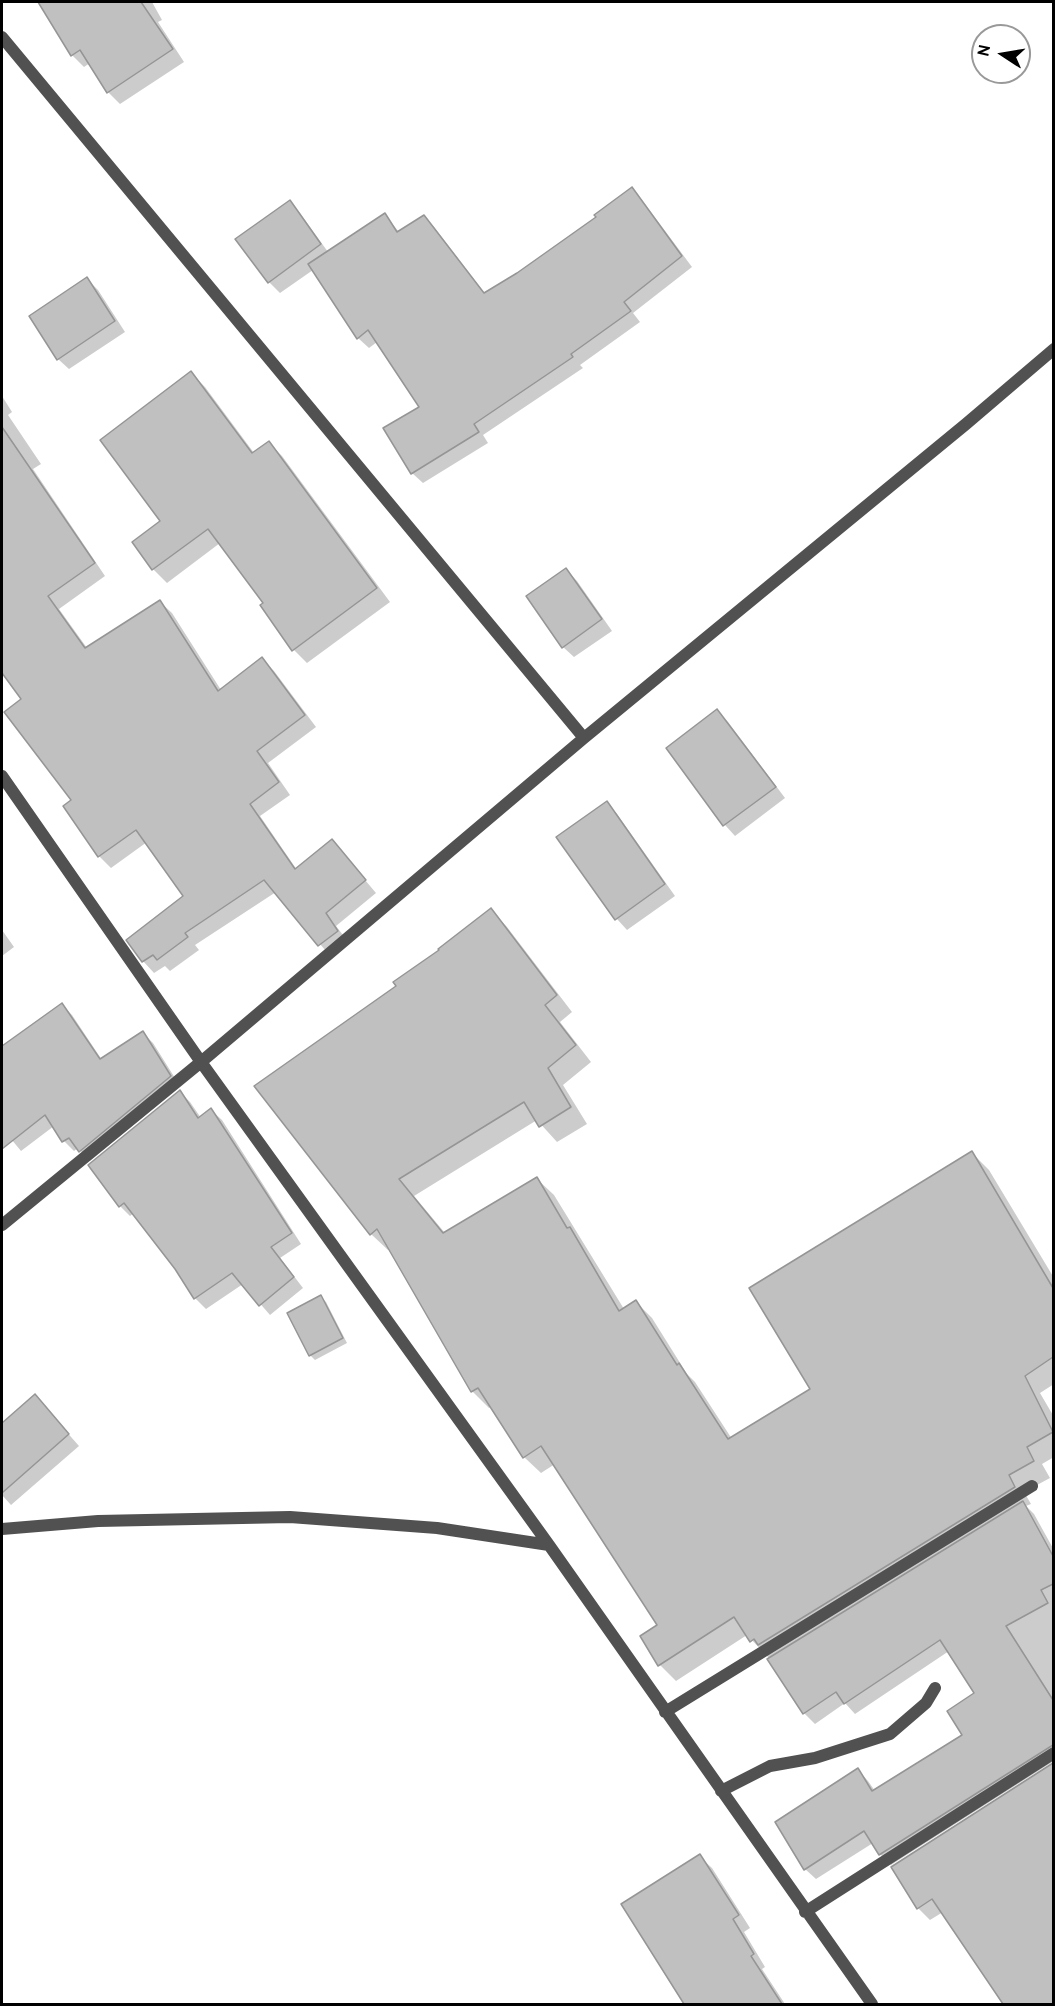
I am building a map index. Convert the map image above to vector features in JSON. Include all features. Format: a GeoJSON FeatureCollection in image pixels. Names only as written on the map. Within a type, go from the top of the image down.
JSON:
{"type":"FeatureCollection","features":[{"type":"Feature","properties":{"kind":"street"},"geometry":{"type":"LineString","coordinates":[[2,37],[584,738]]}},
{"type":"Feature","properties":{"kind":"street"},"geometry":{"type":"LineString","coordinates":[[2,1225],[201,1062],[584,738],[966,424],[1053,349]]}},
{"type":"Feature","properties":{"kind":"street"},"geometry":{"type":"LineString","coordinates":[[2,776],[201,1062],[549,1545],[872,2004]]}},
{"type":"Feature","properties":{"kind":"street"},"geometry":{"type":"LineString","coordinates":[[665,1712],[1032,1486]]}},
{"type":"Feature","properties":{"kind":"street"},"geometry":{"type":"LineString","coordinates":[[2,1529],[98,1521],[290,1517],[437,1528],[549,1545]]}},
{"type":"Feature","properties":{"kind":"street"},"geometry":{"type":"LineString","coordinates":[[721,1791],[770,1766],[815,1758],[890,1734],[926,1703],[934,1688]]}},
{"type":"Feature","properties":{"kind":"street"},"geometry":{"type":"LineString","coordinates":[[805,1911],[1053,1753]]}},
{"type":"Feature","properties":{"kind":"building"},"geometry":{"type":"Polygon","coordinates":[[[38,2],[141,2],[173,49],[107,93],[80,50],[71,56],[38,2]]]}},
{"type":"Feature","properties":{"kind":"building"},"geometry":{"type":"Polygon","coordinates":[[[632,187],[682,256],[624,302],[631,311],[571,354],[573,357],[474,424],[479,432],[411,474],[383,428],[419,407],[368,330],[357,339],[308,264],[385,213],[397,232],[424,215],[484,293],[517,273],[596,217],[594,215],[632,187]]]}},
{"type":"Feature","properties":{"kind":"building"},"geometry":{"type":"Polygon","coordinates":[[[290,200],[321,244],[268,283],[235,239],[290,200]]]}},
{"type":"Feature","properties":{"kind":"building"},"geometry":{"type":"Polygon","coordinates":[[[87,277],[115,321],[57,360],[29,316],[87,277]]]}},
{"type":"Feature","properties":{"kind":"building"},"geometry":{"type":"Polygon","coordinates":[[[191,371],[252,453],[269,441],[377,588],[292,651],[260,605],[263,603],[208,529],[152,570],[132,542],[160,521],[100,440],[191,371]]]}},
{"type":"Feature","properties":{"kind":"building"},"geometry":{"type":"Polygon","coordinates":[[[2,427],[95,563],[48,596],[85,648],[160,600],[218,691],[262,657],[305,715],[257,751],[279,782],[250,804],[295,869],[332,839],[366,880],[326,913],[338,931],[318,946],[264,880],[185,933],[188,937],[157,960],[153,955],[142,962],[126,940],[183,896],[136,830],[98,857],[63,806],[71,800],[4,712],[21,699],[2,673],[2,427]]]}},
{"type":"Feature","properties":{"kind":"building"},"geometry":{"type":"Polygon","coordinates":[[[566,568],[602,619],[562,648],[526,596],[566,568]]]}},
{"type":"Feature","properties":{"kind":"building"},"geometry":{"type":"Polygon","coordinates":[[[717,709],[776,787],[723,826],[666,748],[717,709]]]}},
{"type":"Feature","properties":{"kind":"building"},"geometry":{"type":"Polygon","coordinates":[[[607,801],[665,884],[615,920],[556,837],[607,801]]]}},
{"type":"Feature","properties":{"kind":"building"},"geometry":{"type":"Polygon","coordinates":[[[491,908],[557,995],[545,1005],[576,1045],[548,1068],[571,1107],[539,1127],[524,1102],[399,1179],[443,1233],[537,1177],[567,1228],[570,1227],[619,1311],[636,1300],[728,1439],[810,1389],[749,1288],[972,1151],[1053,1288],[1053,1357],[1025,1376],[1053,1432],[1027,1447],[1034,1461],[1009,1475],[1015,1487],[758,1645],[754,1639],[750,1642],[734,1617],[658,1666],[640,1636],[657,1625],[541,1446],[523,1458],[478,1388],[471,1392],[377,1229],[370,1235],[254,1086],[396,986],[393,982],[439,950],[491,908]]]}},
{"type":"Feature","properties":{"kind":"building"},"geometry":{"type":"Polygon","coordinates":[[[62,1003],[100,1059],[143,1031],[171,1076],[79,1152],[69,1138],[62,1142],[45,1115],[2,1149],[2,1046],[62,1003]]]}},
{"type":"Feature","properties":{"kind":"building"},"geometry":{"type":"Polygon","coordinates":[[[180,1090],[198,1118],[211,1108],[292,1233],[271,1247],[294,1277],[259,1306],[232,1273],[194,1299],[175,1269],[124,1203],[119,1207],[88,1165],[180,1090]]]}},
{"type":"Feature","properties":{"kind":"building"},"geometry":{"type":"Polygon","coordinates":[[[321,1295],[343,1338],[309,1356],[287,1313],[321,1295]]]}},
{"type":"Feature","properties":{"kind":"building"},"geometry":{"type":"Polygon","coordinates":[[[35,1394],[69,1434],[2,1493],[2,1423],[35,1394]]]}},
{"type":"Feature","properties":{"kind":"building"},"geometry":{"type":"Polygon","coordinates":[[[1023,1501],[1053,1556],[1053,1584],[1041,1590],[1048,1603],[1006,1626],[1053,1700],[1053,1745],[879,1855],[864,1831],[804,1870],[775,1822],[858,1768],[872,1791],[962,1735],[947,1711],[974,1693],[940,1640],[844,1704],[836,1692],[803,1714],[767,1659],[1023,1501]]]}},
{"type":"Feature","properties":{"kind":"building"},"geometry":{"type":"Polygon","coordinates":[[[1053,1763],[1053,2004],[1003,2004],[932,1899],[917,1909],[891,1867],[1053,1763]]]}},
{"type":"Feature","properties":{"kind":"building"},"geometry":{"type":"Polygon","coordinates":[[[700,1854],[739,1915],[733,1919],[754,1954],[751,1956],[782,2004],[684,2004],[621,1904],[700,1854]]]}}]}
